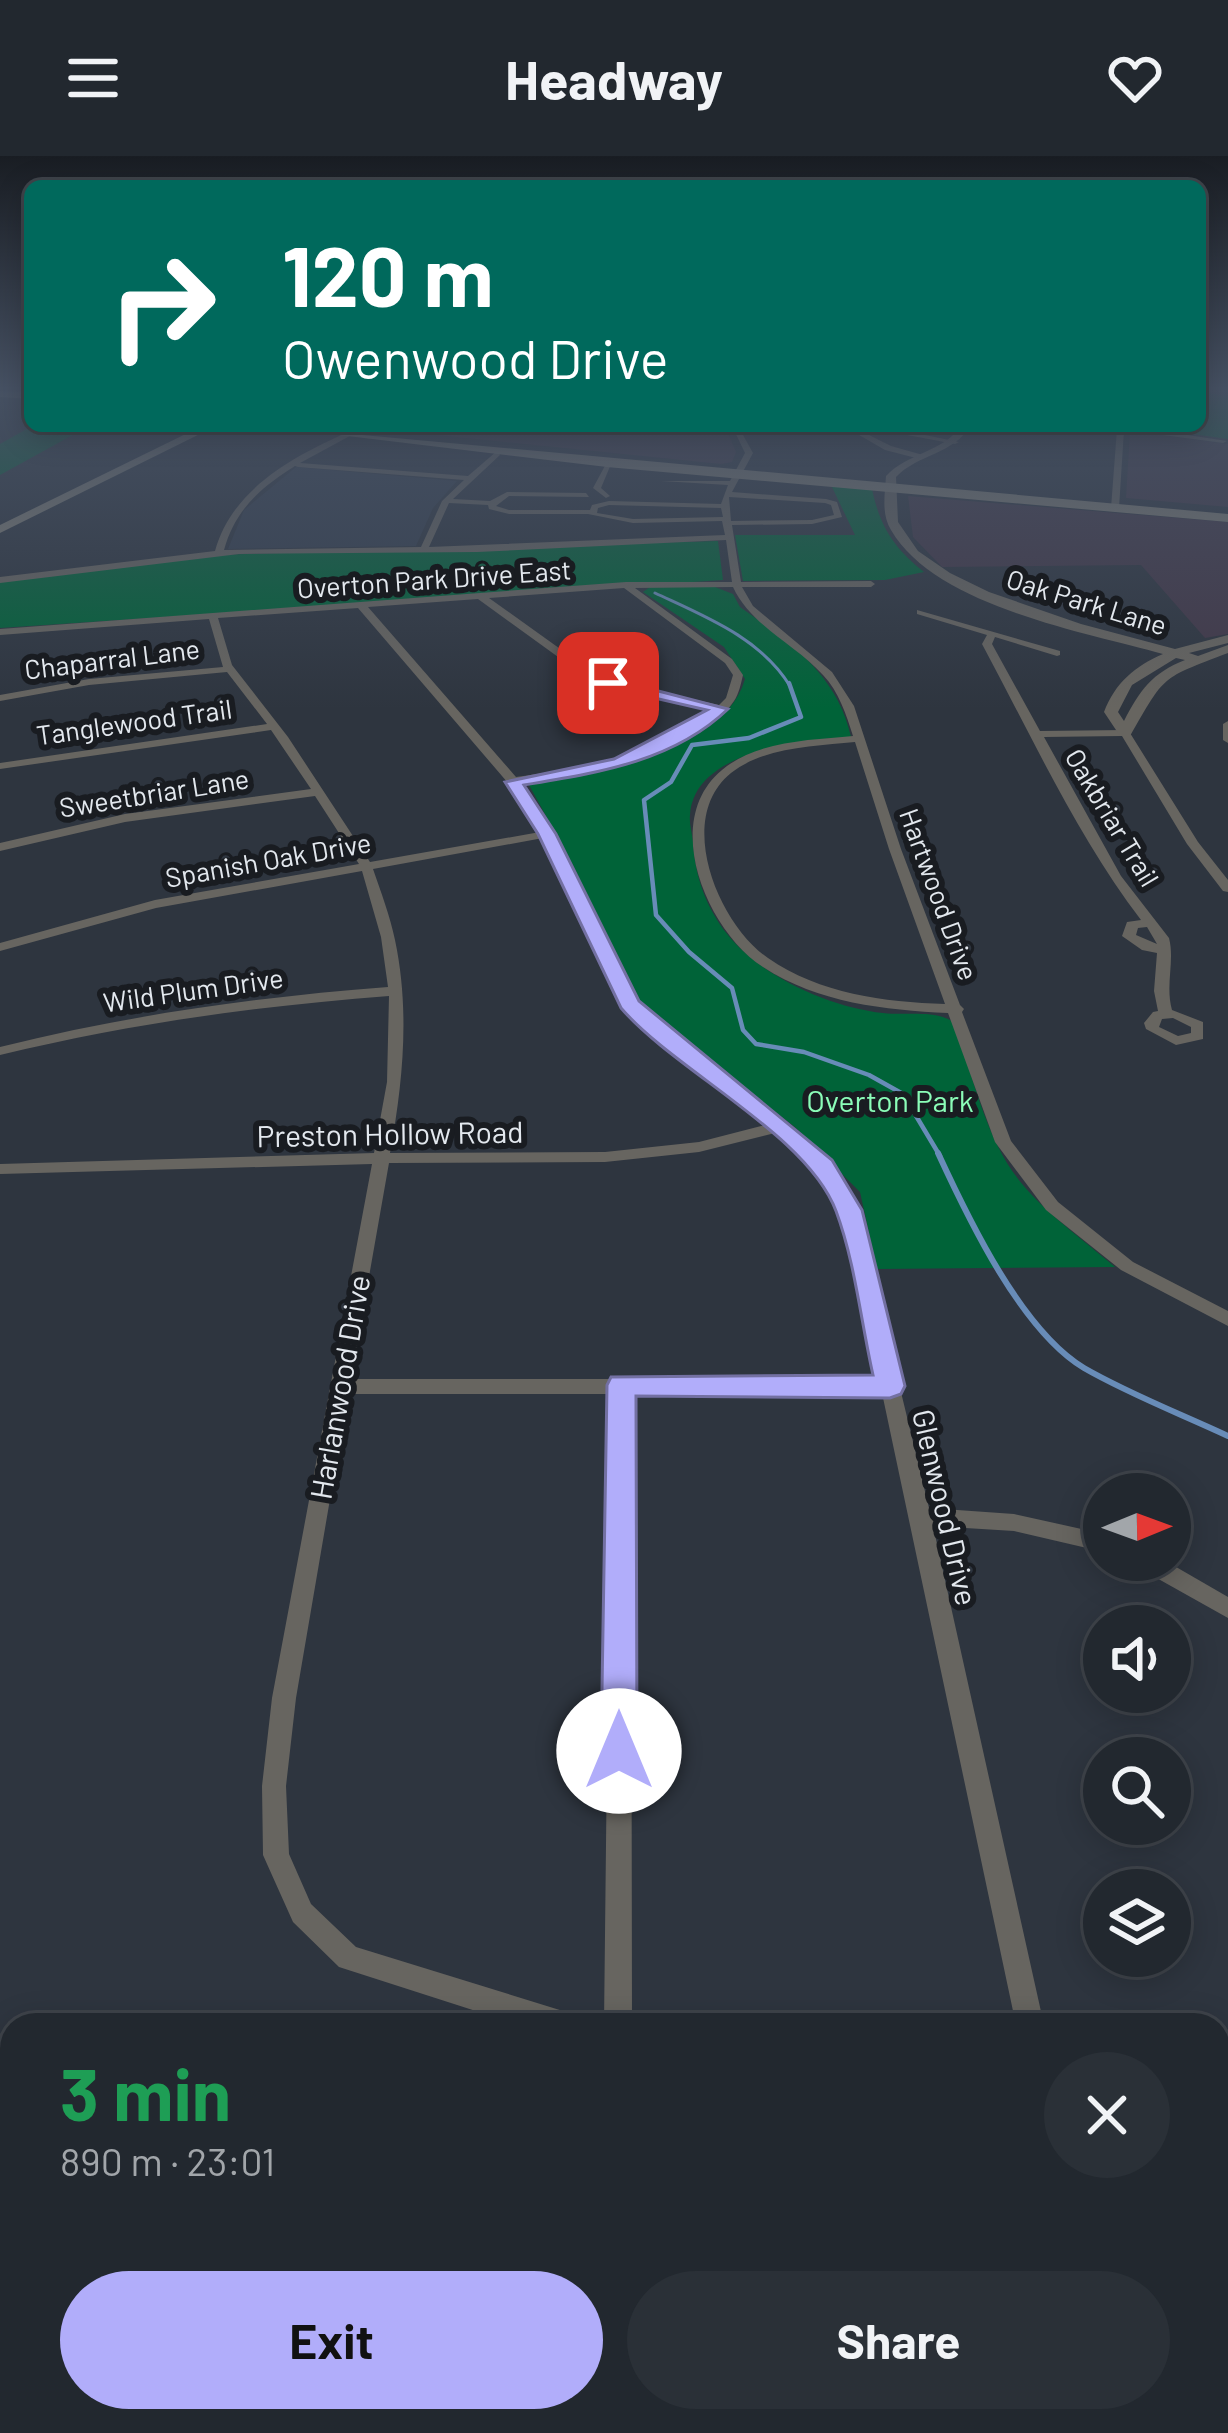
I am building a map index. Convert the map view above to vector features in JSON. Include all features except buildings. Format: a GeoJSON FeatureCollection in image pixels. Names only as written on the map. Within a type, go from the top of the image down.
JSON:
{"type":"FeatureCollection","features":[{"type":"Feature","properties":{"kind":"main road"},"geometry":{"type":"LineString","coordinates":[[0,525],[54,497]]}},
{"type":"Feature","properties":{"kind":"main road"},"geometry":{"type":"LineString","coordinates":[[0,525],[68,497]]}},
{"type":"Feature","properties":{"kind":"main road"},"geometry":{"type":"LineString","coordinates":[[715,497],[730,501],[768,497]]}},
{"type":"Feature","properties":{"kind":"main road"},"geometry":{"type":"LineString","coordinates":[[718,497],[730,501]]}},
{"type":"Feature","properties":{"kind":"main road"},"geometry":{"type":"LineString","coordinates":[[1036,497],[1228,514]]}},
{"type":"Feature","properties":{"kind":"street"},"geometry":{"type":"LineString","coordinates":[[219,552],[226,526],[252,497]]}},
{"type":"Feature","properties":{"kind":"street"},"geometry":{"type":"LineString","coordinates":[[424,549],[449,497]]}},
{"type":"Feature","properties":{"kind":"street"},"geometry":{"type":"LineString","coordinates":[[492,502],[496,497]]}},
{"type":"Feature","properties":{"kind":"street"},"geometry":{"type":"LineString","coordinates":[[600,516],[598,505],[616,503],[730,501],[826,501],[834,504],[838,517],[812,522],[730,501],[718,497]]}},
{"type":"Feature","properties":{"kind":"street"},"geometry":{"type":"LineString","coordinates":[[731,497],[736,585]]}},
{"type":"Feature","properties":{"kind":"street","name":"Oak Park Lane"},"geometry":{"type":"LineString","coordinates":[[892,497],[894,528],[933,571],[982,594],[1195,658]]}},
{"type":"Feature","properties":{"kind":"street"},"geometry":{"type":"LineString","coordinates":[[1115,497],[1115,504]]}},
{"type":"Feature","properties":{"kind":"street"},"geometry":{"type":"LineString","coordinates":[[446,501],[492,502]]}},
{"type":"Feature","properties":{"kind":"street"},"geometry":{"type":"LineString","coordinates":[[492,502],[492,507],[509,512],[600,516],[730,501]]}},
{"type":"Feature","properties":{"kind":"street"},"geometry":{"type":"LineString","coordinates":[[0,580],[219,552],[589,544],[730,501]]}},
{"type":"Feature","properties":{"kind":"street"},"geometry":{"type":"LineString","coordinates":[[589,544],[586,529],[600,516]]}},
{"type":"Feature","properties":{"kind":"street","name":"Overton Park Drive East"},"geometry":{"type":"LineString","coordinates":[[0,632],[626,585],[871,584]]}},
{"type":"Feature","properties":{"kind":"street"},"geometry":{"type":"LineString","coordinates":[[513,782],[619,764],[690,730],[720,709],[738,684],[734,667],[626,585]]}},
{"type":"Feature","properties":{"kind":"street","name":"Hartwood Drive"},"geometry":{"type":"LineString","coordinates":[[736,585],[750,608],[828,674],[849,706],[895,849],[1003,1142],[1052,1206],[1127,1266],[1228,1319]]}},
{"type":"Feature","properties":{"kind":"street"},"geometry":{"type":"LineString","coordinates":[[480,596],[568,663],[608,683],[720,709]]}},
{"type":"Feature","properties":{"kind":"street","name":"Glenwood Drive"},"geometry":{"type":"LineString","coordinates":[[360,604],[513,782],[547,834],[629,1004],[823,1166],[849,1210],[921,1517],[1027,2013]]}},
{"type":"Feature","properties":{"kind":"street"},"geometry":{"type":"LineString","coordinates":[[920,612],[1057,653]]}},
{"type":"Feature","properties":{"kind":"street","name":"Harlanwood Drive"},"geometry":{"type":"LineString","coordinates":[[212,615],[230,669],[366,866],[388,937],[396,992],[395,1082],[284,1698],[274,1786],[276,1855],[302,1913],[348,1958],[524,2013]]}},
{"type":"Feature","properties":{"kind":"street","name":"Oakbriar Trail"},"geometry":{"type":"LineString","coordinates":[[992,634],[987,644],[1036,734],[1115,877],[1152,922],[1166,950],[1157,990],[1166,1013]]}},
{"type":"Feature","properties":{"kind":"street"},"geometry":{"type":"LineString","coordinates":[[1225,882],[1193,844],[1111,712],[1122,686],[1178,653],[1228,639]]}},
{"type":"Feature","properties":{"kind":"street"},"geometry":{"type":"LineString","coordinates":[[992,653],[1022,643]]}},
{"type":"Feature","properties":{"kind":"street"},"geometry":{"type":"LineString","coordinates":[[1125,733],[1148,689],[1166,672],[1228,649]]}},
{"type":"Feature","properties":{"kind":"street","name":"Chaparral Lane"},"geometry":{"type":"LineString","coordinates":[[0,698],[88,682],[230,669]]}},
{"type":"Feature","properties":{"kind":"street"},"geometry":{"type":"LineString","coordinates":[[1228,724],[1228,740]]}},
{"type":"Feature","properties":{"kind":"street","name":"Tanglewood Trail"},"geometry":{"type":"LineString","coordinates":[[0,766],[274,727]]}},
{"type":"Feature","properties":{"kind":"street","name":"Oakbriar Trail"},"geometry":{"type":"LineString","coordinates":[[1036,734],[1125,733]]}},
{"type":"Feature","properties":{"kind":"street"},"geometry":{"type":"LineString","coordinates":[[861,738],[771,751],[717,779],[702,812],[699,837],[713,898],[730,930],[755,956],[801,982],[871,1003],[957,1009]]}},
{"type":"Feature","properties":{"kind":"street","name":"Sweetbriar Lane"},"geometry":{"type":"LineString","coordinates":[[0,847],[125,818],[318,792]]}},
{"type":"Feature","properties":{"kind":"street","name":"Spanish Oak Drive"},"geometry":{"type":"LineString","coordinates":[[0,947],[154,904],[547,834]]}},
{"type":"Feature","properties":{"kind":"street","name":"Oakbriar Trail"},"geometry":{"type":"LineString","coordinates":[[1152,922],[1132,925],[1129,936],[1147,947],[1166,950]]}},
{"type":"Feature","properties":{"kind":"street","name":"Wild Plum Drive"},"geometry":{"type":"LineString","coordinates":[[0,1051],[85,1029],[226,1006],[396,992]]}},
{"type":"Feature","properties":{"kind":"street","name":"Preston Hollow Road"},"geometry":{"type":"LineString","coordinates":[[0,1169],[605,1157],[699,1147],[779,1127]]}},
{"type":"Feature","properties":{"kind":"street"},"geometry":{"type":"LineString","coordinates":[[618,2013],[621,1385]]}},
{"type":"Feature","properties":{"kind":"street"},"geometry":{"type":"LineString","coordinates":[[340,1387],[890,1386]]}},
{"type":"Feature","properties":{"kind":"street"},"geometry":{"type":"LineString","coordinates":[[921,1517],[974,1517],[1057,1527],[1083,1536]]}},
{"type":"Feature","properties":{"kind":"street"},"geometry":{"type":"LineString","coordinates":[[1181,1581],[1228,1608]]}},
{"type":"Feature","properties":{"kind":"shaded area"},"geometry":{"type":"Polygon","coordinates":[[[259,497],[443,497],[416,546],[228,549],[244,510],[259,497]]]}},
{"type":"Feature","properties":{"kind":"shaded area"},"geometry":{"type":"Polygon","coordinates":[[[908,497],[1228,522],[1228,634],[1205,638],[1141,565],[942,567],[913,537],[908,497]]]}},
{"type":"Feature","properties":{"kind":"shaded area"},"geometry":{"type":"Polygon","coordinates":[[[1228,497],[1228,507],[1126,498],[1228,497]]]}},
{"type":"Feature","properties":{"kind":"green space"},"geometry":{"type":"Polygon","coordinates":[[[837,497],[874,497],[890,536],[924,572],[885,580],[743,581],[735,535],[855,535],[837,497]]]}},
{"type":"Feature","properties":{"kind":"green space"},"geometry":{"type":"Polygon","coordinates":[[[718,541],[723,580],[0,628],[0,582],[210,555],[718,541]]]}},
{"type":"Feature","properties":{"kind":"green space","name":"Overton Park"},"geometry":{"type":"Polygon","coordinates":[[[650,587],[715,587],[733,594],[740,607],[793,647],[823,678],[845,715],[851,737],[754,753],[710,776],[696,793],[690,818],[696,867],[720,925],[759,964],[798,988],[863,1010],[930,1014],[955,1023],[984,1112],[1007,1163],[1043,1206],[1115,1267],[877,1269],[860,1192],[795,1127],[631,1002],[574,867],[529,785],[653,755],[711,725],[732,704],[745,679],[724,647],[643,592],[650,587]]]}},
{"type":"Feature","properties":{"kind":"waterway"},"geometry":{"type":"LineString","coordinates":[[655,593],[747,642],[764,654],[790,686]]}},
{"type":"Feature","properties":{"kind":"waterway"},"geometry":{"type":"LineString","coordinates":[[789,683],[801,717],[749,738],[692,745],[671,782],[644,800],[656,915],[689,952],[732,988],[743,1030],[756,1044],[804,1052],[869,1075],[903,1094],[940,1156]]}},
{"type":"Feature","properties":{"kind":"waterway"},"geometry":{"type":"LineString","coordinates":[[938,1153],[999,1271],[1061,1351],[1101,1377],[1228,1436]]}},
{"type":"Feature","properties":{"kind":"route"},"geometry":{"type":"LineString","coordinates":[[608,683],[720,709],[690,730],[619,764],[513,782],[547,834],[629,1004],[823,1166],[849,1210],[890,1386],[621,1385],[619,1751]]}}]}
